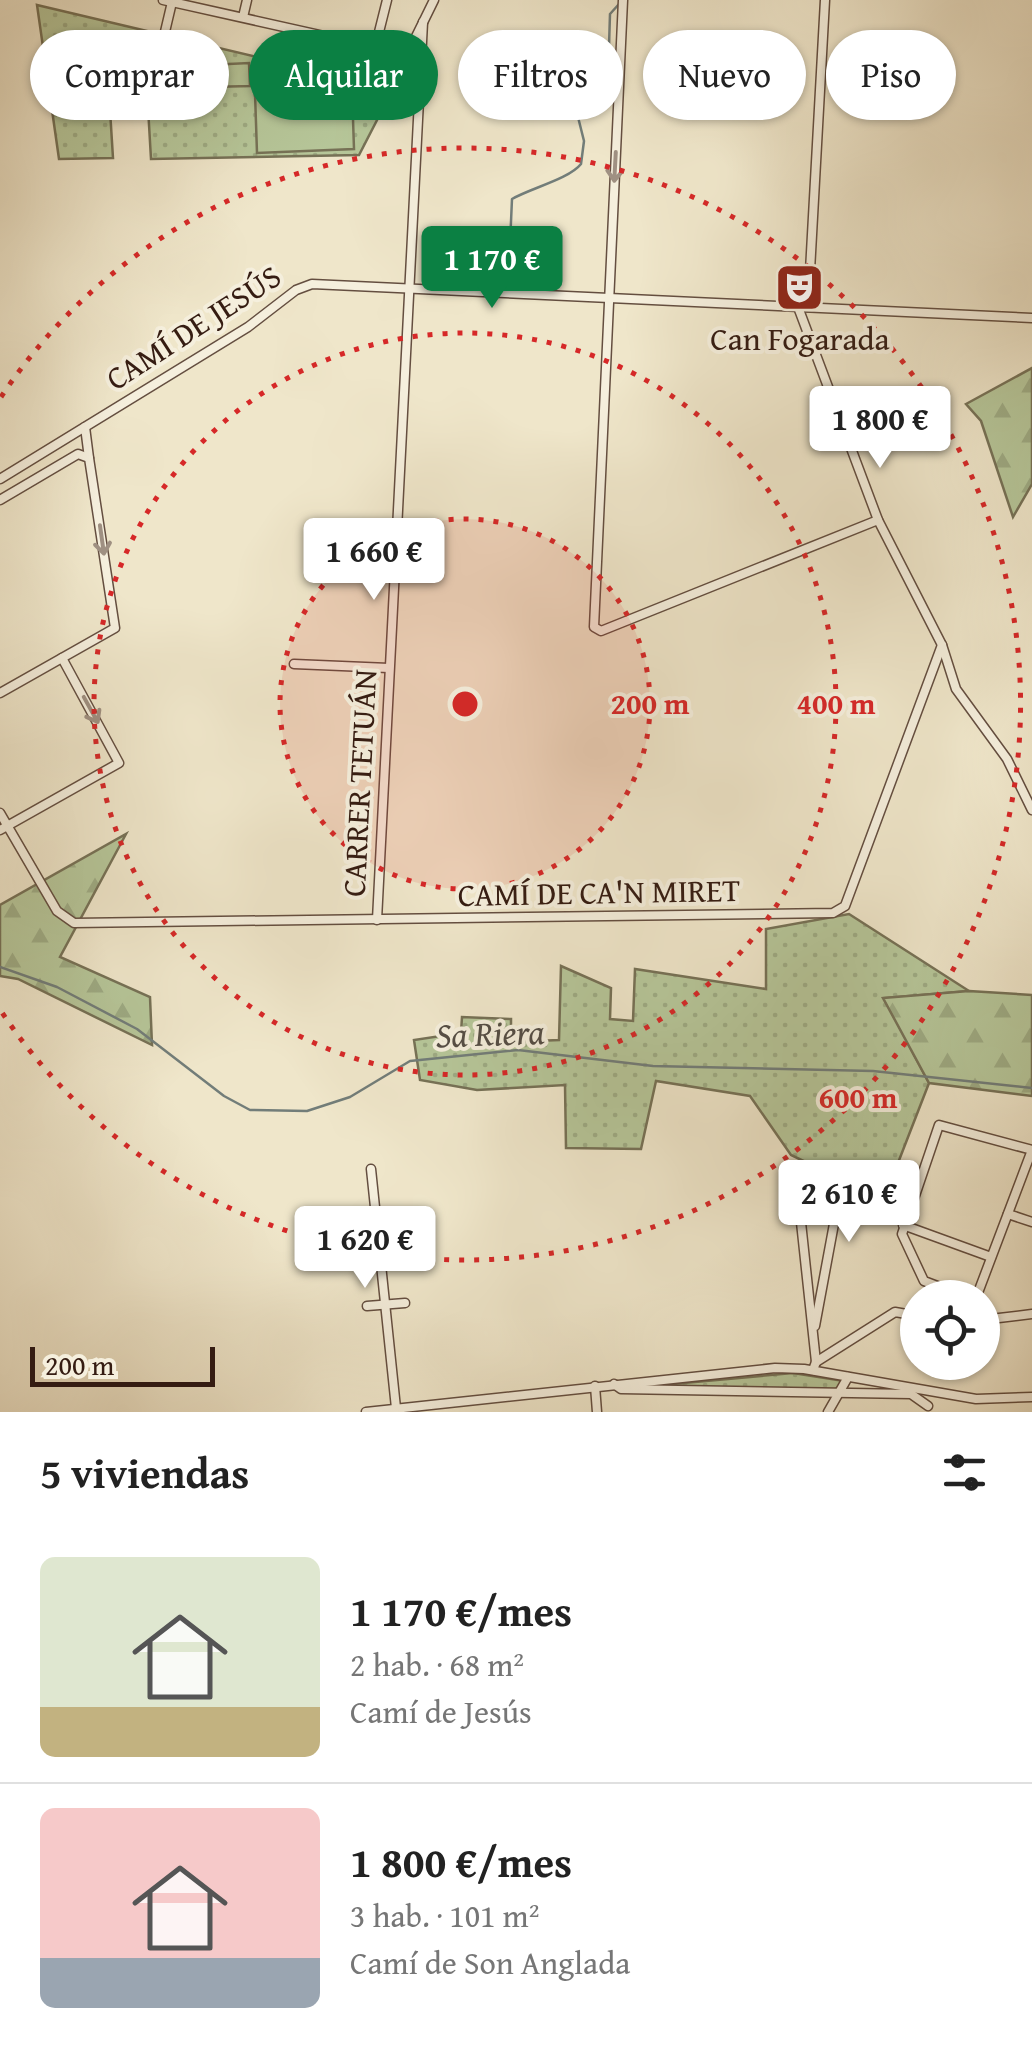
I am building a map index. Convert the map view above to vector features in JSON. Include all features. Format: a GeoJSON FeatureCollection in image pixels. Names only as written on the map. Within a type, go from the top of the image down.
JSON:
{"type":"FeatureCollection","features":[{"type":"Feature","properties":{"kind":"street"},"geometry":{"type":"LineString","coordinates":[[243,17],[247,0]]}},
{"type":"Feature","properties":{"kind":"street"},"geometry":{"type":"LineString","coordinates":[[380,30],[387,0]]}},
{"type":"Feature","properties":{"kind":"street"},"geometry":{"type":"LineString","coordinates":[[419,30],[434,0]]}},
{"type":"Feature","properties":{"kind":"street"},"geometry":{"type":"LineString","coordinates":[[623,0],[596,630],[878,520]]}},
{"type":"Feature","properties":{"kind":"street"},"geometry":{"type":"LineString","coordinates":[[824,0],[803,307],[878,520],[942,645],[956,688],[1006,759],[1032,810]]}},
{"type":"Feature","properties":{"kind":"street"},"geometry":{"type":"LineString","coordinates":[[165,30],[169,1],[298,30]]}},
{"type":"Feature","properties":{"kind":"street","name":"CARRER TETUÁN"},"geometry":{"type":"LineString","coordinates":[[423,22],[423,30]]}},
{"type":"Feature","properties":{"kind":"street","name":"CARRER TETUÁN"},"geometry":{"type":"LineString","coordinates":[[377,920],[420,120]]}},
{"type":"Feature","properties":{"kind":"street","name":"CAMÍ DE JESÚS"},"geometry":{"type":"LineString","coordinates":[[0,479],[248,327],[304,286],[1032,318]]}},
{"type":"Feature","properties":{"kind":"street"},"geometry":{"type":"LineString","coordinates":[[0,694],[115,628],[86,456],[85,427]]}},
{"type":"Feature","properties":{"kind":"street"},"geometry":{"type":"LineString","coordinates":[[0,500],[86,456]]}},
{"type":"Feature","properties":{"kind":"street","name":"CAMÍ DE CA'N MIRET"},"geometry":{"type":"LineString","coordinates":[[4,828],[57,911],[74,923],[833,914],[845,906],[942,645]]}},
{"type":"Feature","properties":{"kind":"street"},"geometry":{"type":"LineString","coordinates":[[0,813],[4,828],[119,763],[62,658]]}},
{"type":"Feature","properties":{"kind":"street"},"geometry":{"type":"LineString","coordinates":[[294,664],[389,668]]}},
{"type":"Feature","properties":{"kind":"street"},"geometry":{"type":"LineString","coordinates":[[924,1280],[902,1234],[940,1124],[1032,1150],[981,1280]]}},
{"type":"Feature","properties":{"kind":"street"},"geometry":{"type":"LineString","coordinates":[[370,1169],[396,1408]]}},
{"type":"Feature","properties":{"kind":"street"},"geometry":{"type":"LineString","coordinates":[[797,1186],[815,1366]]}},
{"type":"Feature","properties":{"kind":"street"},"geometry":{"type":"LineString","coordinates":[[798,1202],[836,1213],[813,1335]]}},
{"type":"Feature","properties":{"kind":"street"},"geometry":{"type":"LineString","coordinates":[[1008,1214],[1032,1222]]}},
{"type":"Feature","properties":{"kind":"street"},"geometry":{"type":"LineString","coordinates":[[903,1225],[991,1258]]}},
{"type":"Feature","properties":{"kind":"street"},"geometry":{"type":"LineString","coordinates":[[367,1306],[405,1303]]}},
{"type":"Feature","properties":{"kind":"street"},"geometry":{"type":"LineString","coordinates":[[815,1366],[895,1312],[900,1313]]}},
{"type":"Feature","properties":{"kind":"street"},"geometry":{"type":"LineString","coordinates":[[1000,1318],[1032,1314]]}},
{"type":"Feature","properties":{"kind":"street"},"geometry":{"type":"LineString","coordinates":[[366,1412],[815,1366],[848,1376],[976,1399],[1032,1397]]}},
{"type":"Feature","properties":{"kind":"street"},"geometry":{"type":"LineString","coordinates":[[828,1412],[848,1376]]}},
{"type":"Feature","properties":{"kind":"street"},"geometry":{"type":"LineString","coordinates":[[614,1384],[621,1389],[912,1394],[926,1409],[936,1392]]}},
{"type":"Feature","properties":{"kind":"street"},"geometry":{"type":"LineString","coordinates":[[596,1386],[597,1412]]}},
{"type":"Feature","properties":{"kind":"green space"},"geometry":{"type":"Polygon","coordinates":[[[37,5],[143,30],[41,30],[37,5]]]}},
{"type":"Feature","properties":{"kind":"green space"},"geometry":{"type":"Polygon","coordinates":[[[229,50],[249,55],[249,120],[377,120],[359,155],[151,159],[149,120],[229,120],[229,50]]]}},
{"type":"Feature","properties":{"kind":"green space"},"geometry":{"type":"Polygon","coordinates":[[[249,63],[249,86],[229,87],[229,64],[249,63]]]}},
{"type":"Feature","properties":{"kind":"green space"},"geometry":{"type":"Polygon","coordinates":[[[53,120],[111,120],[113,158],[59,159],[53,120]]]}},
{"type":"Feature","properties":{"kind":"green space"},"geometry":{"type":"Polygon","coordinates":[[[256,120],[353,120],[354,149],[257,153],[256,120]]]}},
{"type":"Feature","properties":{"kind":"green space"},"geometry":{"type":"Polygon","coordinates":[[[1032,368],[1032,484],[1013,517],[981,421],[966,404],[1032,368]]]}},
{"type":"Feature","properties":{"kind":"green space"},"geometry":{"type":"Polygon","coordinates":[[[126,834],[60,957],[150,997],[152,1045],[18,979],[0,976],[0,905],[126,834]]]}},
{"type":"Feature","properties":{"kind":"green space"},"geometry":{"type":"Polygon","coordinates":[[[849,914],[969,991],[884,998],[929,1083],[877,1217],[837,1177],[791,1155],[750,1096],[656,1081],[641,1149],[566,1148],[565,1085],[477,1090],[420,1080],[414,1040],[461,1033],[462,1017],[511,1019],[511,1042],[559,1040],[561,966],[611,988],[610,1019],[633,1021],[635,969],[766,989],[766,929],[849,914]]]}},
{"type":"Feature","properties":{"kind":"green space"},"geometry":{"type":"Polygon","coordinates":[[[969,991],[1032,995],[1032,1096],[929,1083],[883,998],[969,991]]]}},
{"type":"Feature","properties":{"kind":"green space"},"geometry":{"type":"Polygon","coordinates":[[[793,1373],[844,1381],[839,1390],[640,1387],[793,1373]]]}},
{"type":"Feature","properties":{"kind":"waterway"},"geometry":{"type":"LineString","coordinates":[[508,289],[512,199],[568,174],[581,164],[584,141],[577,113],[608,78],[610,14],[619,4]]}},
{"type":"Feature","properties":{"kind":"waterway","name":"Sa Riera"},"geometry":{"type":"LineString","coordinates":[[0,967],[57,987],[137,1029],[224,1096],[250,1110],[307,1111],[350,1097],[410,1061],[518,1050],[653,1066],[873,1071],[1032,1088]]}},
{"type":"Feature","properties":{"kind":"place","name":"Can Fogarada"},"geometry":{"type":"Point","coordinates":[800,288]}}]}
